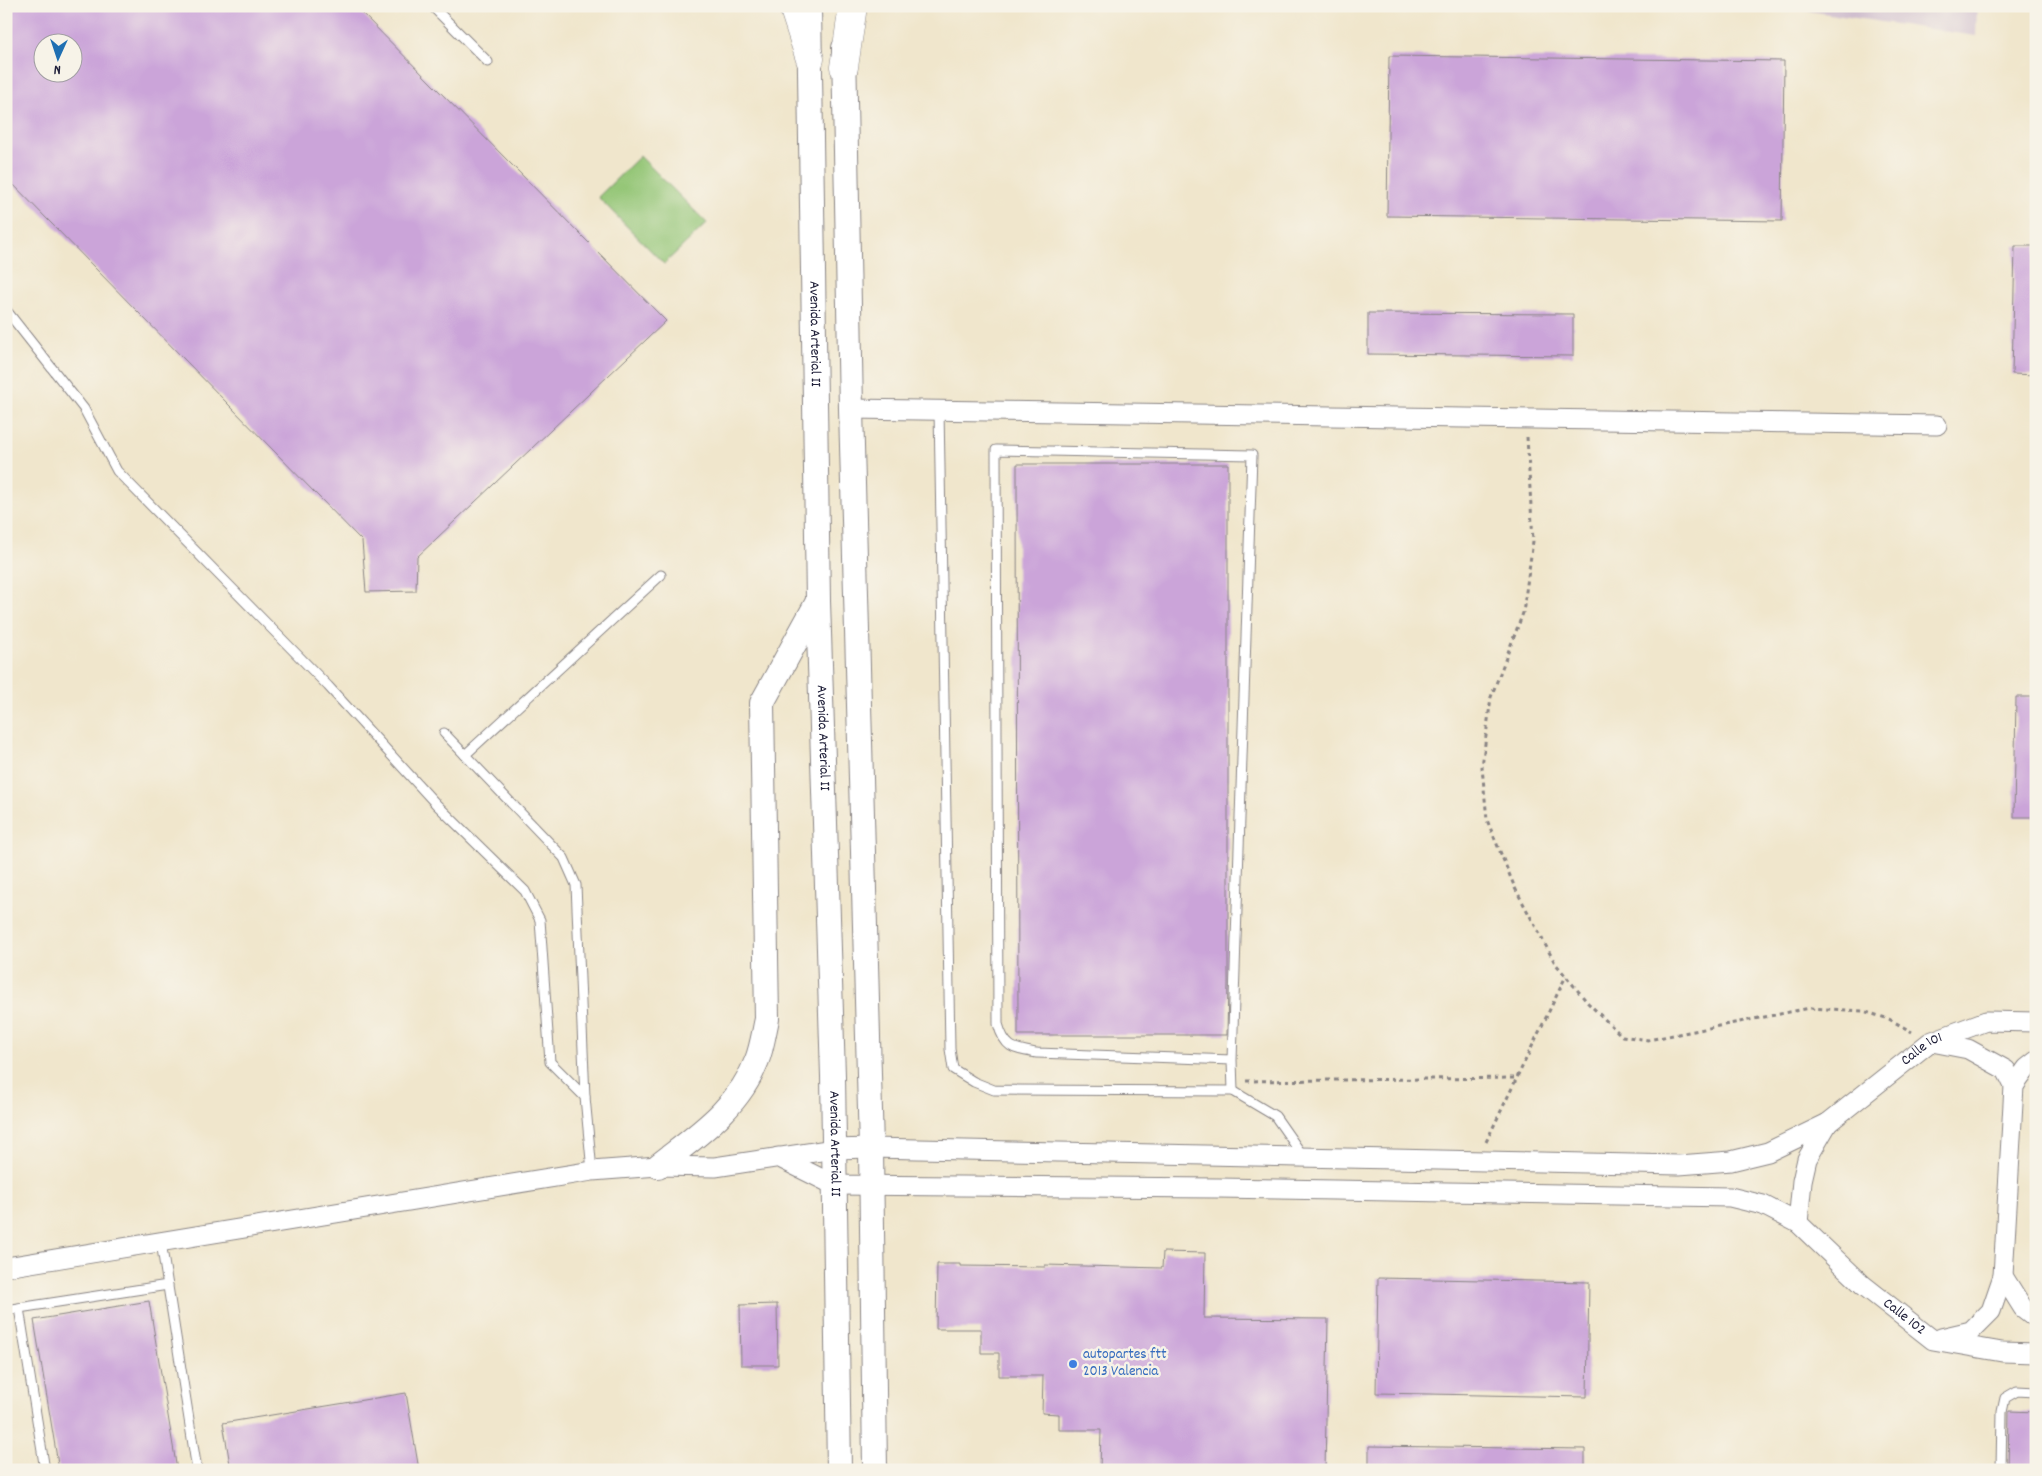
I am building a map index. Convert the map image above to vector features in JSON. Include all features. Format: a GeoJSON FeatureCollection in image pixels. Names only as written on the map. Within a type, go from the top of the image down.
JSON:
{"type":"FeatureCollection","features":[{"type":"Feature","properties":{"kind":"highway"},"geometry":{"type":"LineString","coordinates":[[793,6],[810,59]]}},
{"type":"Feature","properties":{"kind":"highway"},"geometry":{"type":"LineString","coordinates":[[844,67],[852,6]]}},
{"type":"Feature","properties":{"kind":"street","name":"Avenida Arterial II"},"geometry":{"type":"LineString","coordinates":[[809,6],[818,601],[834,1076],[839,1470]]}},
{"type":"Feature","properties":{"kind":"street"},"geometry":{"type":"LineString","coordinates":[[844,6],[851,409],[871,1148],[875,1470]]}},
{"type":"Feature","properties":{"kind":"street"},"geometry":{"type":"LineString","coordinates":[[851,409],[1937,425]]}},
{"type":"Feature","properties":{"kind":"street"},"geometry":{"type":"LineString","coordinates":[[658,1166],[703,1131],[737,1099],[757,1060],[768,1019],[762,703],[818,601]]}},
{"type":"Feature","properties":{"kind":"street","name":"Calle 101"},"geometry":{"type":"LineString","coordinates":[[1828,1123],[1930,1042],[1986,1021],[2036,1022]]}},
{"type":"Feature","properties":{"kind":"street"},"geometry":{"type":"LineString","coordinates":[[1930,1042],[1968,1048],[2006,1070],[2014,1086],[2003,1276],[1991,1311],[1971,1331],[1933,1340]]}},
{"type":"Feature","properties":{"kind":"street"},"geometry":{"type":"LineString","coordinates":[[2014,1086],[2027,1068],[2036,1061]]}},
{"type":"Feature","properties":{"kind":"street"},"geometry":{"type":"LineString","coordinates":[[6,1267],[592,1172],[658,1166],[715,1167],[834,1149],[871,1148],[1679,1165],[1732,1161],[1768,1152],[1828,1123]]}},
{"type":"Feature","properties":{"kind":"street"},"geometry":{"type":"LineString","coordinates":[[1798,1223],[1802,1182],[1807,1159],[1828,1123]]}},
{"type":"Feature","properties":{"kind":"street"},"geometry":{"type":"LineString","coordinates":[[778,1157],[834,1185]]}},
{"type":"Feature","properties":{"kind":"street","name":"Calle 102"},"geometry":{"type":"LineString","coordinates":[[834,1185],[1730,1197],[1763,1205],[1798,1223],[1863,1285],[1933,1340],[2002,1352],[2036,1353]]}},
{"type":"Feature","properties":{"kind":"street"},"geometry":{"type":"LineString","coordinates":[[2003,1276],[2023,1308],[2036,1318]]}},
{"type":"Feature","properties":{"kind":"lane"},"geometry":{"type":"LineString","coordinates":[[432,6],[488,62]]}},
{"type":"Feature","properties":{"kind":"lane"},"geometry":{"type":"LineString","coordinates":[[6,310],[84,409],[117,471],[328,686],[436,804],[525,891],[540,920],[550,1062],[585,1097]]}},
{"type":"Feature","properties":{"kind":"lane"},"geometry":{"type":"LineString","coordinates":[[939,410],[950,1049],[953,1069],[974,1082],[994,1090],[1233,1091],[1275,1116],[1303,1157]]}},
{"type":"Feature","properties":{"kind":"lane"},"geometry":{"type":"LineString","coordinates":[[1232,1060],[1038,1053],[1014,1049],[1002,1039],[998,1024],[996,450],[1252,455],[1232,1060],[1233,1091]]}},
{"type":"Feature","properties":{"kind":"lane"},"geometry":{"type":"LineString","coordinates":[[466,755],[661,575]]}},
{"type":"Feature","properties":{"kind":"lane"},"geometry":{"type":"LineString","coordinates":[[444,733],[564,858],[576,885],[585,1097],[592,1172]]}},
{"type":"Feature","properties":{"kind":"lane"},"geometry":{"type":"LineString","coordinates":[[161,1242],[197,1470]]}},
{"type":"Feature","properties":{"kind":"lane"},"geometry":{"type":"LineString","coordinates":[[6,1310],[168,1285]]}},
{"type":"Feature","properties":{"kind":"lane"},"geometry":{"type":"LineString","coordinates":[[19,1308],[45,1470]]}},
{"type":"Feature","properties":{"kind":"lane"},"geometry":{"type":"LineString","coordinates":[[2001,1470],[2004,1398],[2017,1392],[2036,1392]]}},
{"type":"Feature","properties":{"kind":"path"},"geometry":{"type":"LineString","coordinates":[[1526,419],[1532,541],[1523,612],[1490,697],[1482,767],[1487,820],[1515,888],[1555,963],[1588,1003],[1622,1036],[1648,1040],[1810,1008],[1862,1011],[1889,1019],[1930,1042]]}},
{"type":"Feature","properties":{"kind":"path"},"geometry":{"type":"LineString","coordinates":[[1476,1161],[1566,976]]}},
{"type":"Feature","properties":{"kind":"path"},"geometry":{"type":"LineString","coordinates":[[1233,1081],[1517,1078]]}},
{"type":"Feature","properties":{"kind":"shaded area"},"geometry":{"type":"Polygon","coordinates":[[[1775,6],[1977,6],[1976,36],[1775,6]]]}},
{"type":"Feature","properties":{"kind":"green space"},"geometry":{"type":"Polygon","coordinates":[[[640,156],[707,223],[664,264],[598,197],[640,156]]]}},
{"type":"Feature","properties":{"kind":"building"},"geometry":{"type":"Polygon","coordinates":[[[6,6],[355,6],[666,321],[417,557],[416,591],[366,592],[362,541],[6,177],[6,6]]]}},
{"type":"Feature","properties":{"kind":"building"},"geometry":{"type":"Polygon","coordinates":[[[1389,56],[1784,61],[1782,221],[1387,216],[1389,56]]]}},
{"type":"Feature","properties":{"kind":"building"},"geometry":{"type":"Polygon","coordinates":[[[2015,246],[2036,246],[2036,375],[2012,374],[2015,246]]]}},
{"type":"Feature","properties":{"kind":"building"},"geometry":{"type":"Polygon","coordinates":[[[1368,313],[1573,314],[1573,356],[1368,354],[1368,313]]]}},
{"type":"Feature","properties":{"kind":"building"},"geometry":{"type":"Polygon","coordinates":[[[1017,464],[1228,464],[1227,1035],[1018,1035],[1017,464]]]}},
{"type":"Feature","properties":{"kind":"building"},"geometry":{"type":"Polygon","coordinates":[[[2016,697],[2036,697],[2036,817],[2014,817],[2016,697]]]}},
{"type":"Feature","properties":{"kind":"building"},"geometry":{"type":"Polygon","coordinates":[[[1163,1252],[1205,1253],[1204,1318],[1328,1319],[1325,1470],[1100,1470],[1101,1430],[1059,1430],[1059,1414],[1042,1413],[1043,1376],[999,1376],[999,1353],[981,1353],[981,1329],[936,1329],[937,1264],[960,1264],[960,1266],[1045,1267],[1045,1265],[1162,1268],[1163,1252]]]}},
{"type":"Feature","properties":{"kind":"building"},"geometry":{"type":"Polygon","coordinates":[[[1378,1278],[1589,1282],[1587,1397],[1376,1393],[1378,1278]]]}},
{"type":"Feature","properties":{"kind":"building"},"geometry":{"type":"Polygon","coordinates":[[[149,1301],[177,1470],[59,1470],[34,1320],[149,1301]]]}},
{"type":"Feature","properties":{"kind":"building"},"geometry":{"type":"Polygon","coordinates":[[[777,1304],[778,1365],[741,1365],[740,1305],[777,1304]]]}},
{"type":"Feature","properties":{"kind":"building"},"geometry":{"type":"Polygon","coordinates":[[[406,1393],[419,1470],[231,1470],[223,1423],[406,1393]]]}},
{"type":"Feature","properties":{"kind":"building"},"geometry":{"type":"Polygon","coordinates":[[[2009,1411],[2036,1412],[2036,1470],[2008,1470],[2009,1411]]]}},
{"type":"Feature","properties":{"kind":"building"},"geometry":{"type":"Polygon","coordinates":[[[1369,1446],[1585,1449],[1585,1470],[1369,1470],[1369,1446]]]}},
{"type":"Feature","properties":{"kind":"place","name":"autopartes ftt 2013 Valencia"},"geometry":{"type":"Point","coordinates":[1073,1364]}}]}
